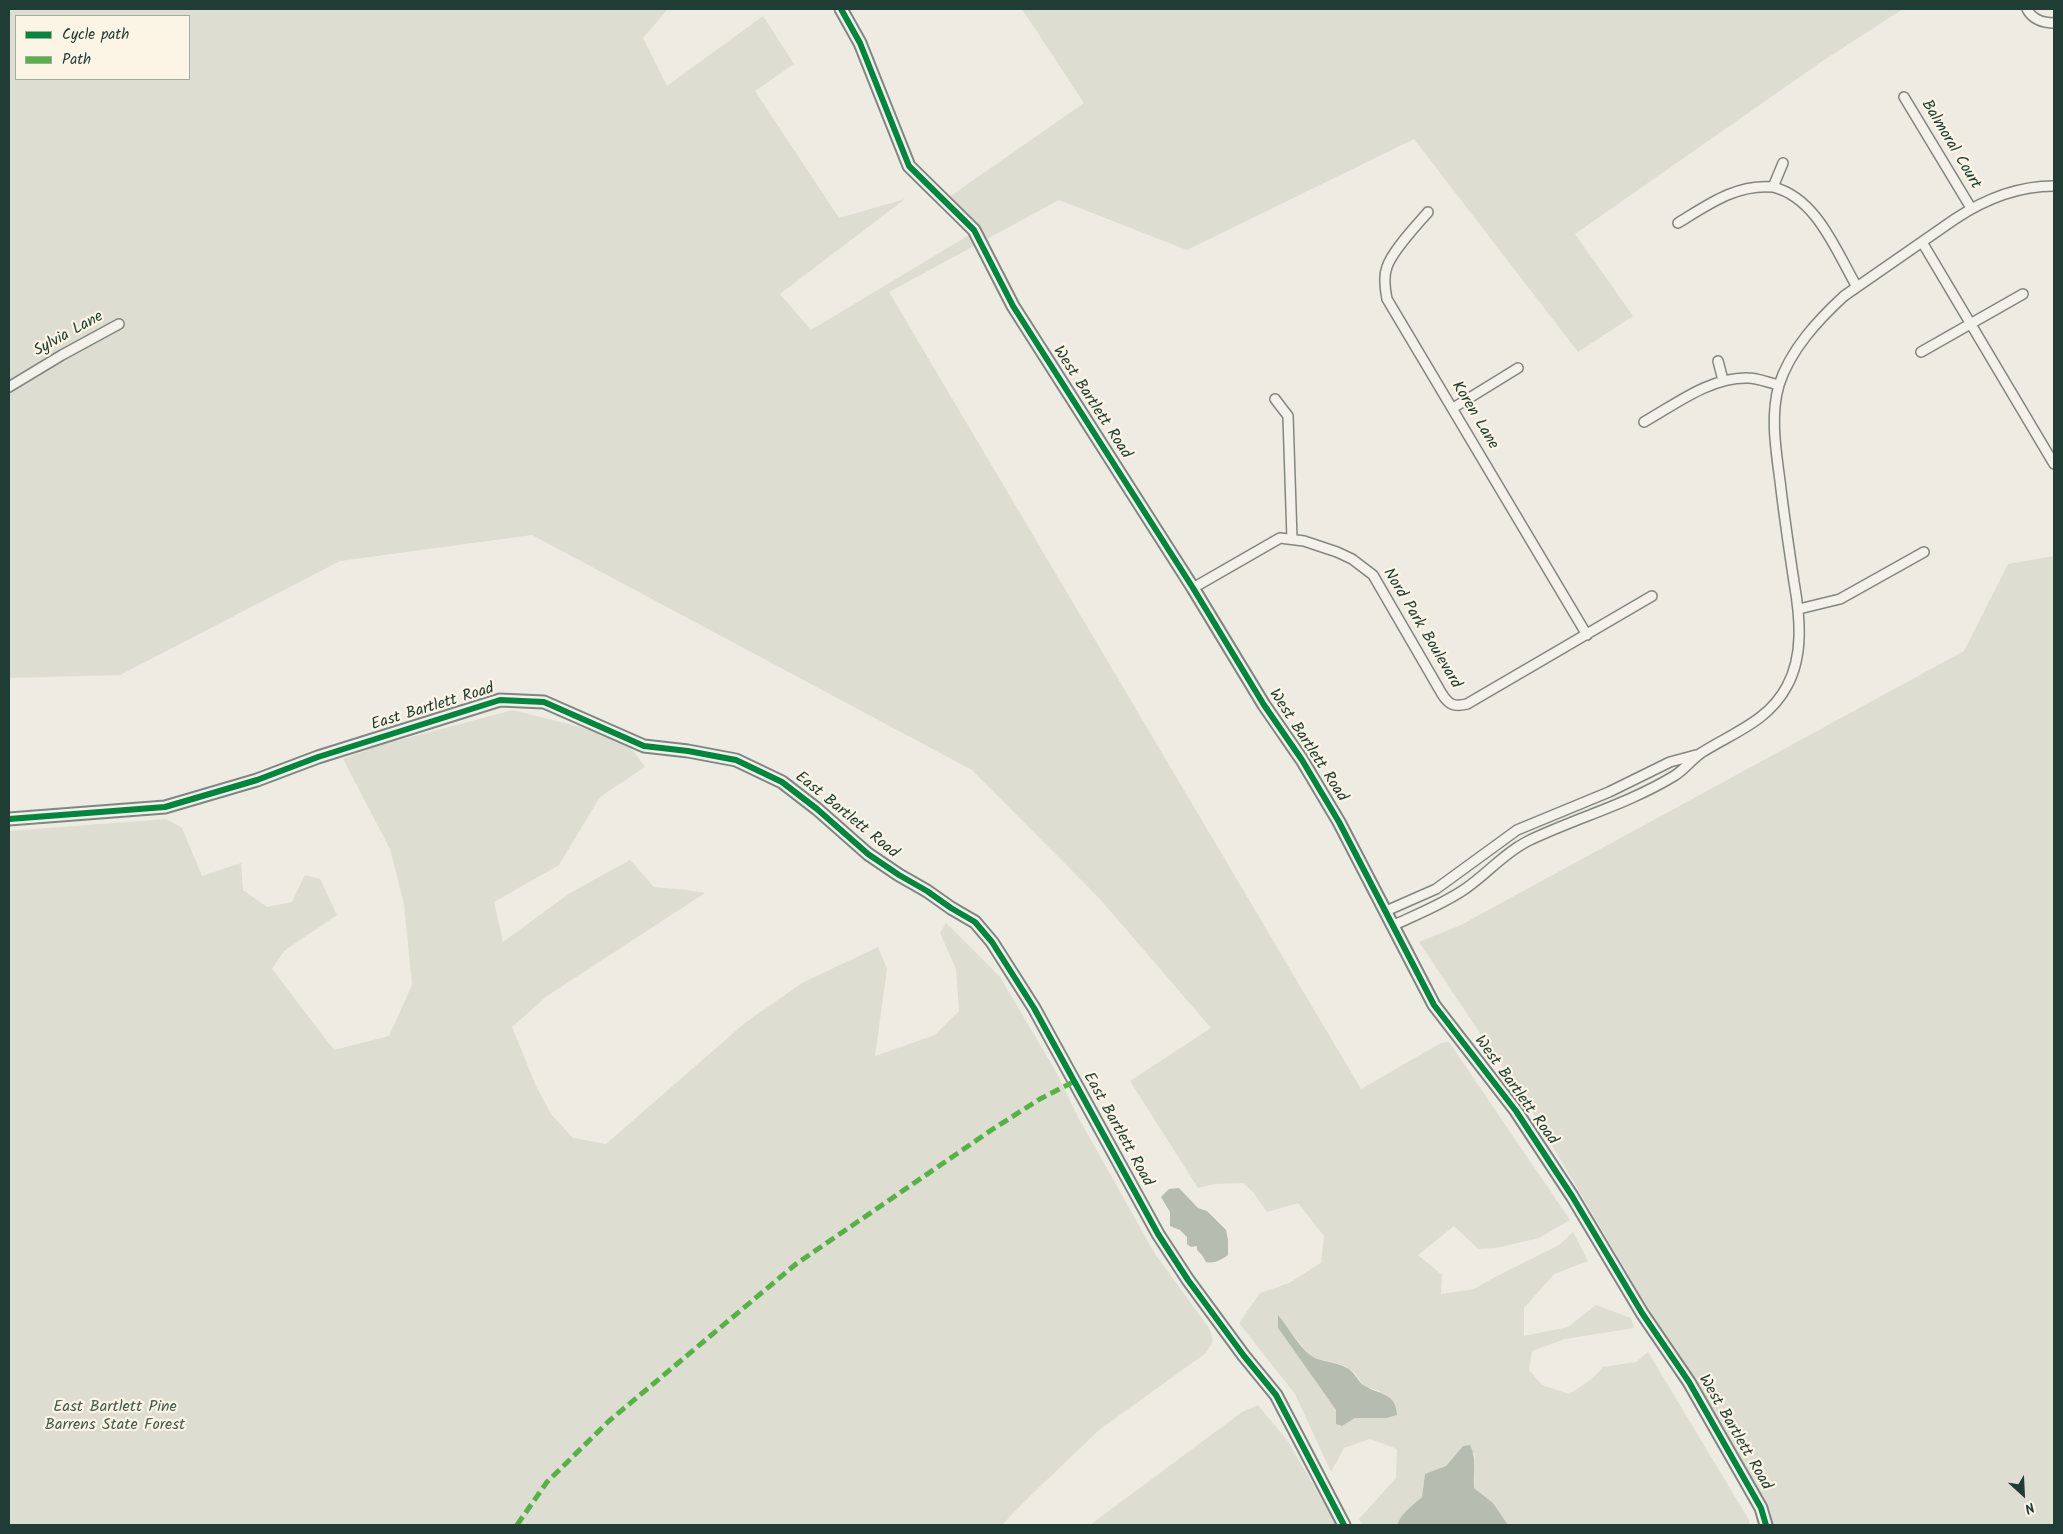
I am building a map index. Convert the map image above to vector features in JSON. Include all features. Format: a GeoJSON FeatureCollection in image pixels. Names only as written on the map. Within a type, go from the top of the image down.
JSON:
{"type":"FeatureCollection","features":[{"type":"Feature","properties":{"kind":"street","name":"West Bartlett Road"},"geometry":{"type":"LineString","coordinates":[[841,9],[860,44],[909,166],[974,230],[1013,306],[1329,805],[1394,925],[1434,1005],[1516,1111],[1572,1196],[1642,1313],[1689,1382],[1761,1508],[1766,1525]]}},
{"type":"Feature","properties":{"kind":"street"},"geometry":{"type":"LineString","coordinates":[[2027,9],[2036,19],[2046,23],[2054,23]]}},
{"type":"Feature","properties":{"kind":"street","name":"Balmoral Court"},"geometry":{"type":"LineString","coordinates":[[1904,97],[1970,208]]}},
{"type":"Feature","properties":{"kind":"street"},"geometry":{"type":"LineString","coordinates":[[1773,187],[1783,163]]}},
{"type":"Feature","properties":{"kind":"street"},"geometry":{"type":"LineString","coordinates":[[1678,223],[1735,190],[1752,186],[1783,189],[1801,200],[1820,222],[1857,286]]}},
{"type":"Feature","properties":{"kind":"street"},"geometry":{"type":"LineString","coordinates":[[1394,925],[1442,904],[1466,888],[1499,860],[1527,842],[1624,802],[1676,775],[1699,754],[1751,725],[1766,712],[1786,688],[1796,662],[1799,609],[1786,536],[1774,434],[1779,385],[1791,359],[1806,336],[1829,310],[1857,286],[1970,208],[1995,196],[2018,189],[2054,186]]}},
{"type":"Feature","properties":{"kind":"street","name":"Koren Lane"},"geometry":{"type":"LineString","coordinates":[[1428,212],[1387,266],[1385,289],[1387,299],[1587,635]]}},
{"type":"Feature","properties":{"kind":"street"},"geometry":{"type":"LineString","coordinates":[[1922,242],[2054,464]]}},
{"type":"Feature","properties":{"kind":"street"},"geometry":{"type":"LineString","coordinates":[[1921,352],[2023,294]]}},
{"type":"Feature","properties":{"kind":"street","name":"Sylvia Lane"},"geometry":{"type":"LineString","coordinates":[[9,387],[119,324]]}},
{"type":"Feature","properties":{"kind":"street"},"geometry":{"type":"LineString","coordinates":[[1718,361],[1723,380]]}},
{"type":"Feature","properties":{"kind":"street"},"geometry":{"type":"LineString","coordinates":[[1453,408],[1518,368]]}},
{"type":"Feature","properties":{"kind":"street"},"geometry":{"type":"LineString","coordinates":[[1644,422],[1723,380],[1751,378],[1779,385]]}},
{"type":"Feature","properties":{"kind":"street"},"geometry":{"type":"LineString","coordinates":[[1275,399],[1288,416],[1292,539]]}},
{"type":"Feature","properties":{"kind":"street","name":"Nord Park Boulevard"},"geometry":{"type":"LineString","coordinates":[[1193,588],[1280,538],[1304,541],[1337,552],[1352,559],[1372,574],[1447,702],[1456,706],[1467,704],[1652,596]]}},
{"type":"Feature","properties":{"kind":"street"},"geometry":{"type":"LineString","coordinates":[[1799,609],[1840,599],[1924,552]]}},
{"type":"Feature","properties":{"kind":"street","name":"East Bartlett Road"},"geometry":{"type":"LineString","coordinates":[[9,819],[166,807],[257,780],[318,757],[500,700],[544,702],[644,746],[688,751],[736,760],[782,782],[817,809],[868,854],[898,875],[975,922],[992,942],[1034,1008],[1158,1234],[1188,1280],[1276,1395],[1344,1525]]}},
{"type":"Feature","properties":{"kind":"street"},"geometry":{"type":"LineString","coordinates":[[1386,911],[1436,889],[1517,830],[1609,792],[1670,762],[1699,754]]}},
{"type":"Feature","properties":{"kind":"street"},"geometry":{"type":"LineString","coordinates":[[1655,769],[1662,782]]}},
{"type":"Feature","properties":{"kind":"street"},"geometry":{"type":"LineString","coordinates":[[1436,889],[1442,904]]}},
{"type":"Feature","properties":{"kind":"green space"},"geometry":{"type":"Polygon","coordinates":[[[9,9],[668,9],[643,38],[667,86],[763,16],[794,64],[755,91],[839,218],[905,199],[780,294],[811,330],[969,235],[939,204],[1084,103],[1022,9],[1903,9],[1824,60],[1575,234],[1633,316],[1578,352],[1414,139],[1187,250],[1059,200],[889,292],[1361,1089],[1441,1043],[1449,1042],[1570,1220],[1539,1238],[1496,1248],[1478,1249],[1454,1226],[1418,1255],[1442,1275],[1441,1294],[1474,1289],[1559,1245],[1573,1232],[1588,1261],[1554,1274],[1524,1308],[1524,1336],[1568,1327],[1596,1305],[1631,1318],[1634,1328],[1565,1339],[1532,1351],[1529,1370],[1542,1385],[1569,1394],[1592,1379],[1603,1367],[1636,1362],[1648,1352],[1749,1520],[1750,1525],[1508,1525],[1493,1503],[1474,1488],[1475,1454],[1463,1446],[1446,1466],[1425,1474],[1422,1497],[1404,1513],[1397,1525],[1362,1525],[1359,1519],[1396,1478],[1397,1449],[1370,1439],[1344,1448],[1331,1472],[1295,1394],[1239,1323],[1260,1293],[1289,1283],[1321,1263],[1324,1236],[1298,1203],[1267,1212],[1253,1192],[1243,1183],[1215,1184],[1198,1188],[1130,1081],[1211,1028],[1099,898],[972,770],[532,535],[340,561],[120,675],[9,678],[9,9]],[[1278,1316],[1278,1328],[1336,1410],[1342,1426],[1355,1418],[1386,1418],[1379,1391],[1364,1386],[1354,1372],[1345,1366],[1311,1357],[1278,1316]]]}},
{"type":"Feature","properties":{"kind":"green space"},"geometry":{"type":"Polygon","coordinates":[[[2054,556],[2054,1525],[1768,1525],[1764,1505],[1530,1108],[1419,942],[1459,926],[1964,651],[2008,564],[2054,556]]]}},
{"type":"Feature","properties":{"kind":"green space","name":"East Bartlett Pine Barrens State Forest"},"geometry":{"type":"Polygon","coordinates":[[[513,710],[603,733],[632,749],[645,767],[600,797],[559,865],[494,902],[503,942],[570,893],[630,860],[654,887],[705,893],[547,996],[512,1027],[536,1086],[551,1114],[573,1138],[606,1144],[746,1022],[802,983],[878,947],[887,969],[875,1056],[935,1035],[959,1011],[956,969],[940,933],[946,923],[1000,977],[1055,1070],[1078,1117],[1155,1254],[1209,1328],[1213,1341],[1206,1353],[1099,1430],[1002,1525],[9,1525],[9,831],[166,819],[182,828],[202,876],[241,863],[243,890],[267,907],[292,902],[305,875],[320,879],[337,915],[284,951],[272,969],[334,1050],[389,1036],[412,985],[404,904],[390,849],[343,759],[381,745],[513,710]]]}},
{"type":"Feature","properties":{"kind":"green space"},"geometry":{"type":"Polygon","coordinates":[[[1258,1405],[1287,1440],[1337,1525],[1090,1525],[1242,1412],[1258,1405]]]}},
{"type":"Feature","properties":{"kind":"shaded area"},"geometry":{"type":"Polygon","coordinates":[[[1179,1188],[1198,1208],[1207,1211],[1226,1230],[1228,1255],[1217,1261],[1206,1262],[1197,1250],[1197,1246],[1191,1247],[1187,1244],[1187,1237],[1180,1230],[1170,1226],[1170,1212],[1161,1197],[1169,1189],[1179,1188]]]}},
{"type":"Feature","properties":{"kind":"shaded area"},"geometry":{"type":"Polygon","coordinates":[[[1278,1315],[1305,1351],[1317,1359],[1347,1368],[1354,1373],[1362,1384],[1394,1402],[1397,1415],[1386,1418],[1355,1418],[1342,1426],[1336,1424],[1336,1410],[1278,1328],[1278,1315]]]}},
{"type":"Feature","properties":{"kind":"shaded area"},"geometry":{"type":"Polygon","coordinates":[[[1470,1445],[1474,1461],[1474,1488],[1493,1503],[1508,1525],[1397,1525],[1404,1513],[1422,1497],[1425,1474],[1446,1466],[1463,1446],[1470,1445]]]}},
{"type":"Feature","properties":{"kind":"marked path"},"geometry":{"type":"LineString","coordinates":[[517,1525],[547,1482],[609,1421],[796,1264],[993,1129],[1040,1099],[1075,1081]]}},
{"type":"Feature","properties":{"kind":"cycle path"},"geometry":{"type":"LineString","coordinates":[[841,9],[860,43],[909,166],[974,230],[1013,306],[1193,588],[1264,705],[1302,760],[1339,822],[1434,1005],[1516,1111],[1572,1196],[1642,1313],[1689,1382],[1761,1508],[1766,1525]]}},
{"type":"Feature","properties":{"kind":"cycle path"},"geometry":{"type":"LineString","coordinates":[[9,819],[165,807],[257,780],[318,757],[500,700],[544,702],[644,746],[688,751],[736,760],[782,782],[817,809],[868,854],[975,922],[992,942],[1034,1008],[1158,1234],[1188,1280],[1244,1356],[1276,1395],[1344,1525]]}}]}
